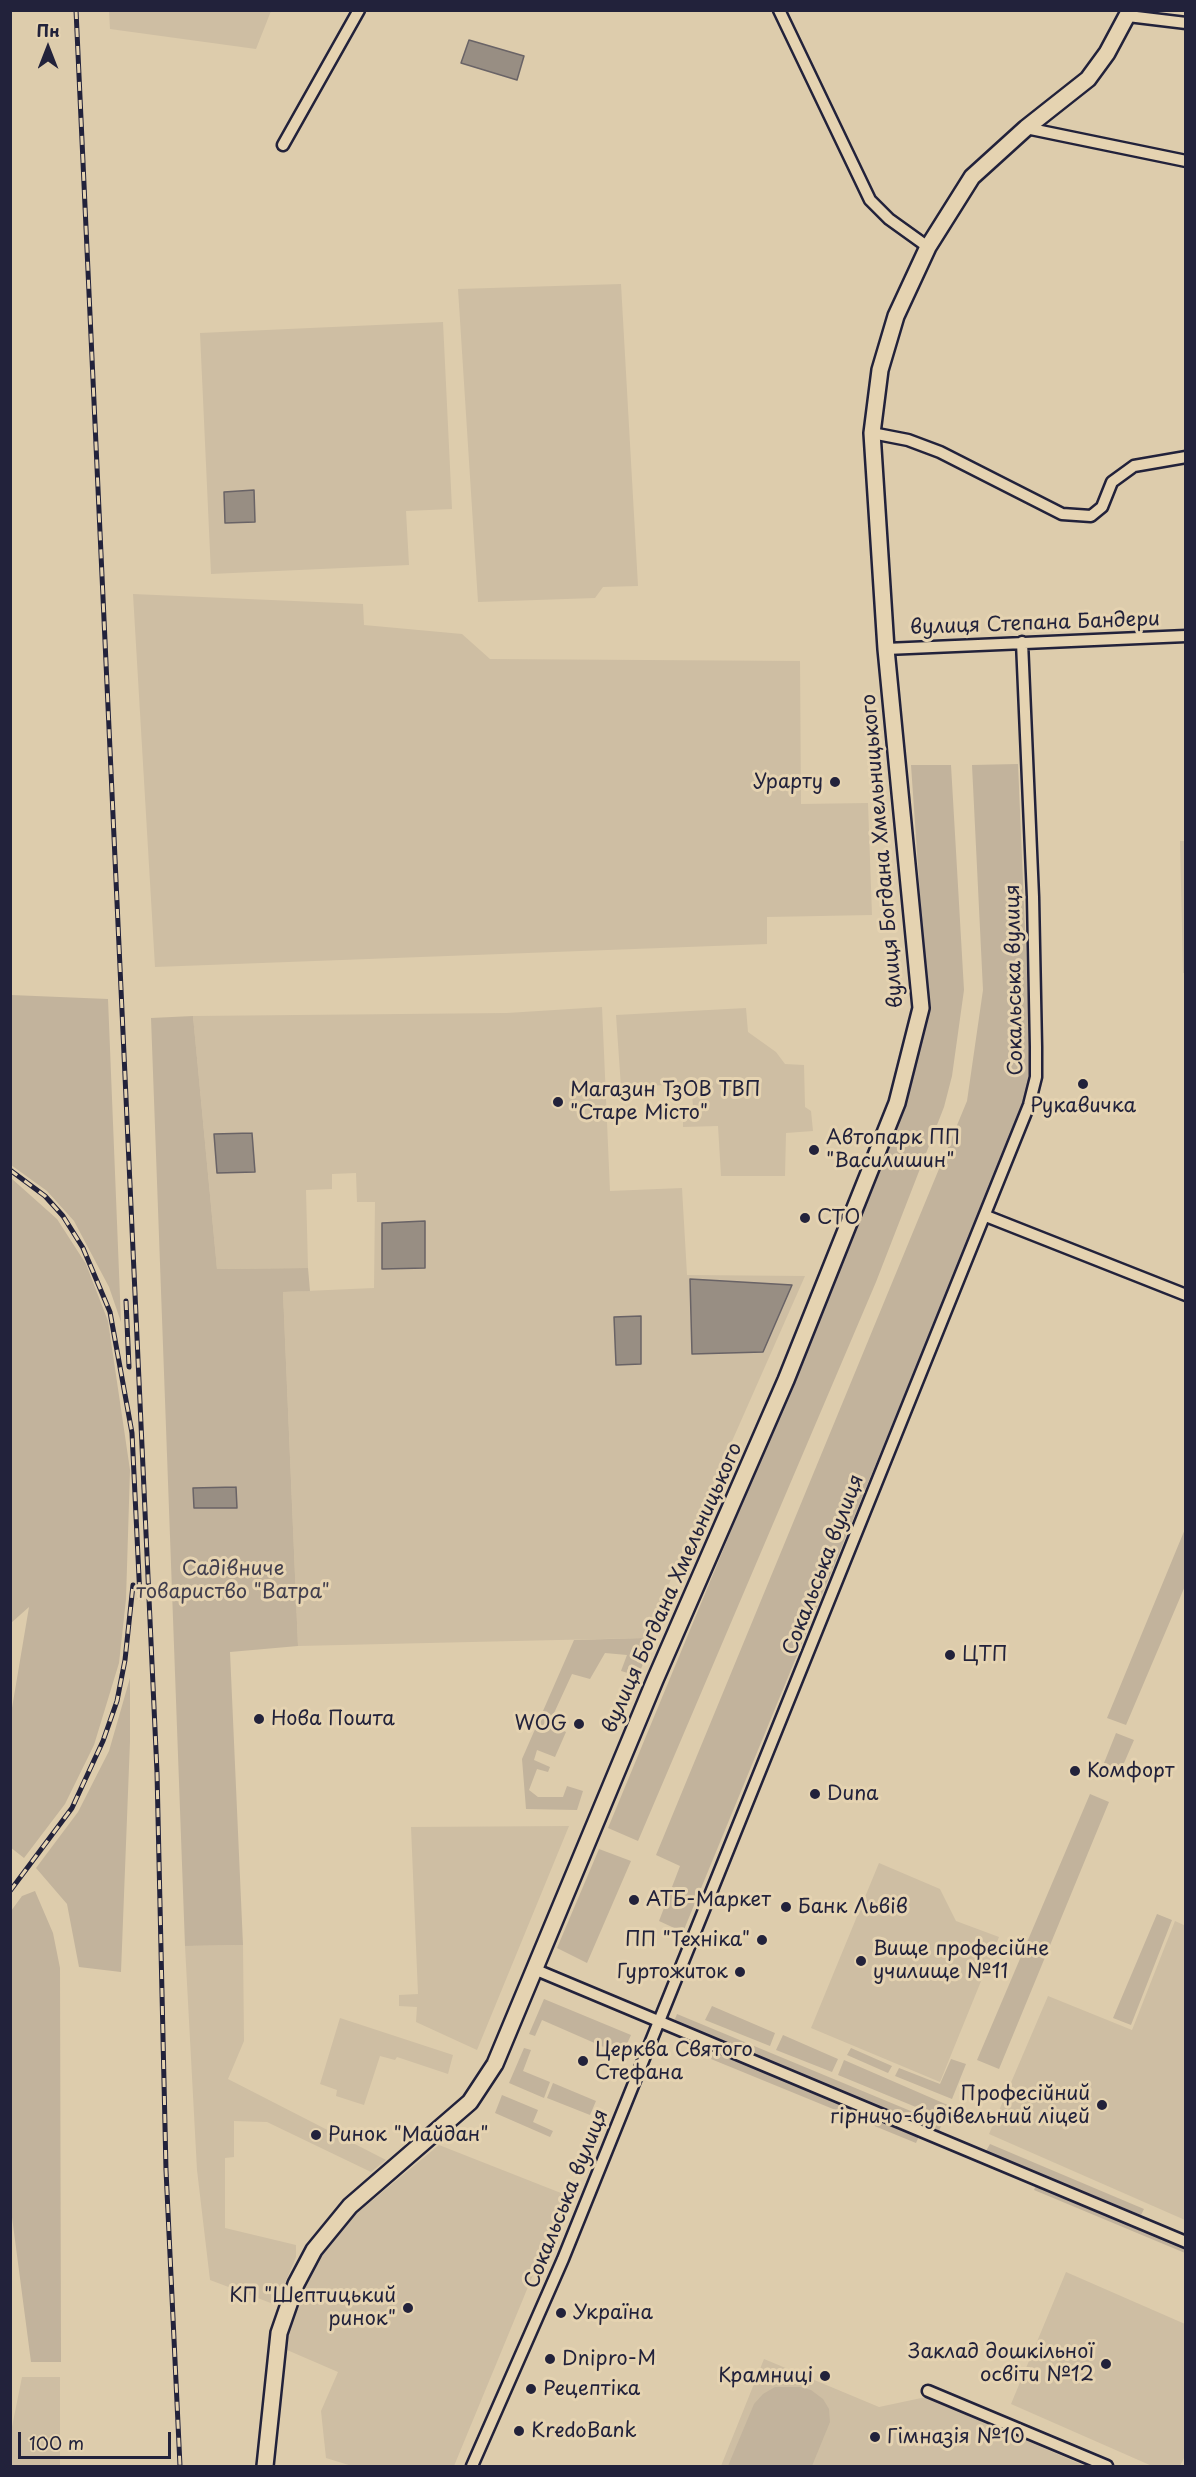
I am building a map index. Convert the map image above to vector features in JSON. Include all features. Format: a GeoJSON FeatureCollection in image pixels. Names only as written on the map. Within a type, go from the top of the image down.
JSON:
{"type":"FeatureCollection","features":[{"type":"Feature","properties":{"kind":"street"},"geometry":{"type":"LineString","coordinates":[[283,146],[359,10]]}},
{"type":"Feature","properties":{"kind":"street"},"geometry":{"type":"LineString","coordinates":[[779,10],[870,200],[889,219],[928,246]]}},
{"type":"Feature","properties":{"kind":"street"},"geometry":{"type":"LineString","coordinates":[[1129,13],[1185,23]]}},
{"type":"Feature","properties":{"kind":"street","name":"вулиця Богдана Хмельницького"},"geometry":{"type":"LineString","coordinates":[[265,2466],[279,2333],[296,2284],[314,2250],[331,2227],[368,2188],[470,2102],[495,2064],[646,1701],[786,1380],[897,1103],[909,1064],[921,1008],[919,967],[884,624],[872,433],[880,370],[896,316],[928,246],[972,177],[1026,128],[1088,79],[1107,53],[1129,13]]}},
{"type":"Feature","properties":{"kind":"street"},"geometry":{"type":"LineString","coordinates":[[1026,128],[1185,161]]}},
{"type":"Feature","properties":{"kind":"street"},"geometry":{"type":"LineString","coordinates":[[872,433],[908,440],[940,452],[1062,514],[1090,516],[1102,507],[1112,482],[1134,466],[1185,457]]}},
{"type":"Feature","properties":{"kind":"street","name":"вулиця Степана Бандери"},"geometry":{"type":"LineString","coordinates":[[886,649],[1185,636]]}},
{"type":"Feature","properties":{"kind":"street","name":"Сокальська вулиця"},"geometry":{"type":"LineString","coordinates":[[472,2466],[562,2259],[808,1657],[894,1436],[986,1216],[1029,1105],[1036,1077],[1033,897],[1022,642]]}},
{"type":"Feature","properties":{"kind":"street"},"geometry":{"type":"LineString","coordinates":[[986,1216],[1185,1295]]}},
{"type":"Feature","properties":{"kind":"street"},"geometry":{"type":"LineString","coordinates":[[534,1969],[1185,2242]]}},
{"type":"Feature","properties":{"kind":"street"},"geometry":{"type":"LineString","coordinates":[[928,2391],[1107,2466]]}},
{"type":"Feature","properties":{"kind":"shaded area"},"geometry":{"type":"Polygon","coordinates":[[[109,10],[271,11],[256,49],[110,29],[109,10]]]}},
{"type":"Feature","properties":{"kind":"shaded area"},"geometry":{"type":"Polygon","coordinates":[[[469,40],[524,56],[517,80],[461,63],[469,40]]]}},
{"type":"Feature","properties":{"kind":"shaded area"},"geometry":{"type":"Polygon","coordinates":[[[621,284],[638,586],[603,587],[595,598],[478,602],[458,289],[621,284]]]}},
{"type":"Feature","properties":{"kind":"shaded area"},"geometry":{"type":"Polygon","coordinates":[[[443,322],[452,509],[406,511],[409,565],[211,574],[200,333],[443,322]]]}},
{"type":"Feature","properties":{"kind":"shaded area"},"geometry":{"type":"Polygon","coordinates":[[[254,490],[255,522],[225,523],[224,492],[254,490]]]}},
{"type":"Feature","properties":{"kind":"shaded area"},"geometry":{"type":"Polygon","coordinates":[[[133,594],[363,604],[364,625],[462,634],[490,659],[800,661],[801,804],[868,803],[872,915],[767,917],[767,944],[155,967],[133,594]]]}},
{"type":"Feature","properties":{"kind":"shaded area"},"geometry":{"type":"Polygon","coordinates":[[[1180,841],[1186,841],[1185,973],[1183,973],[1180,841]]]}},
{"type":"Feature","properties":{"kind":"shaded area"},"geometry":{"type":"Polygon","coordinates":[[[602,1007],[610,1191],[682,1188],[687,1275],[805,1276],[645,1638],[298,1646],[283,1292],[374,1288],[375,1202],[357,1202],[356,1173],[332,1174],[332,1189],[306,1190],[308,1268],[217,1269],[193,1016],[507,1013],[602,1007]]]}},
{"type":"Feature","properties":{"kind":"shaded area"},"geometry":{"type":"Polygon","coordinates":[[[746,1008],[748,1032],[776,1052],[785,1064],[804,1065],[805,1107],[811,1111],[813,1131],[786,1133],[785,1176],[721,1176],[718,1126],[683,1127],[683,1107],[693,1106],[691,1084],[621,1087],[616,1015],[746,1008]]]}},
{"type":"Feature","properties":{"kind":"shaded area"},"geometry":{"type":"Polygon","coordinates":[[[252,1133],[255,1172],[217,1173],[214,1134],[252,1133]]]}},
{"type":"Feature","properties":{"kind":"shaded area"},"geometry":{"type":"Polygon","coordinates":[[[425,1221],[425,1268],[382,1269],[382,1223],[425,1221]]]}},
{"type":"Feature","properties":{"kind":"shaded area"},"geometry":{"type":"Polygon","coordinates":[[[690,1279],[792,1285],[763,1352],[692,1354],[690,1279]]]}},
{"type":"Feature","properties":{"kind":"shaded area"},"geometry":{"type":"Polygon","coordinates":[[[641,1316],[641,1364],[616,1365],[614,1317],[641,1316]]]}},
{"type":"Feature","properties":{"kind":"shaded area"},"geometry":{"type":"Polygon","coordinates":[[[236,1487],[237,1508],[194,1508],[193,1488],[236,1487]]]}},
{"type":"Feature","properties":{"kind":"shaded area"},"geometry":{"type":"Polygon","coordinates":[[[569,1826],[477,2050],[416,2022],[417,2007],[399,2006],[399,1995],[418,1994],[411,1827],[569,1826]]]}},
{"type":"Feature","properties":{"kind":"shaded area"},"geometry":{"type":"Polygon","coordinates":[[[879,1863],[940,1889],[956,1921],[999,1937],[940,2082],[811,2028],[879,1863]]]}},
{"type":"Feature","properties":{"kind":"shaded area"},"geometry":{"type":"Polygon","coordinates":[[[1175,1921],[1186,1926],[1185,2220],[989,2134],[1048,1996],[1132,2030],[1175,1921]]]}},
{"type":"Feature","properties":{"kind":"shaded area","name":"Ринок \"Майдан\""},"geometry":{"type":"Polygon","coordinates":[[[243,1945],[244,2041],[228,2079],[386,2160],[371,2172],[267,2122],[234,2121],[234,2157],[225,2158],[225,2228],[296,2245],[296,2257],[276,2305],[210,2280],[197,2170],[185,1946],[243,1945]]]}},
{"type":"Feature","properties":{"kind":"shaded area"},"geometry":{"type":"Polygon","coordinates":[[[340,2018],[453,2055],[448,2074],[397,2057],[395,2060],[380,2056],[364,2105],[336,2096],[337,2090],[320,2084],[340,2018]]]}},
{"type":"Feature","properties":{"kind":"shaded area","name":"КП \"Шептицький ринок\""},"geometry":{"type":"Polygon","coordinates":[[[439,2145],[566,2195],[454,2466],[352,2466],[326,2458],[321,2411],[338,2372],[287,2350],[289,2328],[302,2288],[319,2260],[357,2213],[439,2145]]]}},
{"type":"Feature","properties":{"kind":"shaded area","name":"Заклад дошкільної освіти №12"},"geometry":{"type":"Polygon","coordinates":[[[1066,2272],[1185,2324],[1186,2454],[1180,2466],[1152,2466],[1011,2404],[1066,2272]]]}},
{"type":"Feature","properties":{"kind":"shaded area","name":"Гімназія №10"},"geometry":{"type":"Polygon","coordinates":[[[764,2359],[879,2407],[926,2397],[1085,2466],[721,2466],[764,2359]]]}},
{"type":"Feature","properties":{"kind":"shaded area"},"geometry":{"type":"Polygon","coordinates":[[[22,2377],[60,2377],[60,2466],[11,2466],[11,2432],[22,2377]]]}},
{"type":"Feature","properties":{"kind":"green space"},"geometry":{"type":"Polygon","coordinates":[[[1018,764],[1031,1069],[1022,1109],[683,1932],[659,1921],[680,1866],[656,1855],[967,1101],[983,990],[972,765],[1018,764]]]}},
{"type":"Feature","properties":{"kind":"green space"},"geometry":{"type":"Polygon","coordinates":[[[911,765],[951,765],[964,990],[952,1076],[944,1107],[876,1282],[638,1841],[608,1828],[885,1159],[909,1095],[922,1041],[927,998],[911,765]]]}},
{"type":"Feature","properties":{"kind":"green space"},"geometry":{"type":"Polygon","coordinates":[[[11,995],[108,999],[121,1322],[109,1287],[74,1221],[47,1191],[11,1165],[11,995]]]}},
{"type":"Feature","properties":{"kind":"green space","name":"Садівниче товариство \"Ватра\""},"geometry":{"type":"Polygon","coordinates":[[[193,1016],[217,1269],[308,1268],[310,1291],[283,1292],[298,1646],[230,1652],[243,1945],[185,1946],[151,1018],[193,1016]]]}},
{"type":"Feature","properties":{"kind":"green space"},"geometry":{"type":"Polygon","coordinates":[[[11,1178],[57,1219],[86,1264],[108,1321],[130,1470],[126,1599],[119,1663],[94,1745],[65,1804],[24,1858],[10,1847],[11,1714],[29,1607],[11,1623],[11,1178]]]}},
{"type":"Feature","properties":{"kind":"green space"},"geometry":{"type":"Polygon","coordinates":[[[1185,1529],[1185,1586],[1126,1725],[1107,1718],[1185,1529]]]}},
{"type":"Feature","properties":{"kind":"green space"},"geometry":{"type":"Polygon","coordinates":[[[645,1638],[653,1640],[638,1676],[621,1671],[627,1655],[605,1653],[590,1679],[572,1674],[549,1724],[566,1732],[555,1757],[537,1750],[534,1760],[550,1767],[548,1772],[537,1769],[529,1790],[538,1797],[563,1797],[567,1786],[583,1791],[577,1810],[526,1809],[522,1759],[574,1640],[645,1638]]]}},
{"type":"Feature","properties":{"kind":"green space"},"geometry":{"type":"Polygon","coordinates":[[[130,1678],[130,1741],[121,1972],[79,1967],[67,1904],[36,1868],[78,1812],[109,1751],[130,1678]]]}},
{"type":"Feature","properties":{"kind":"green space"},"geometry":{"type":"Polygon","coordinates":[[[1116,1733],[1134,1740],[1121,1770],[1104,1763],[1116,1733]]]}},
{"type":"Feature","properties":{"kind":"green space"},"geometry":{"type":"Polygon","coordinates":[[[1090,1794],[1109,1802],[999,2069],[977,2060],[1090,1794]]]}},
{"type":"Feature","properties":{"kind":"green space"},"geometry":{"type":"Polygon","coordinates":[[[599,1849],[631,1861],[587,1963],[557,1948],[599,1849]]]}},
{"type":"Feature","properties":{"kind":"green space"},"geometry":{"type":"Polygon","coordinates":[[[35,1891],[53,1933],[60,1968],[61,2362],[31,2362],[10,2202],[11,1911],[22,1896],[35,1891]]]}},
{"type":"Feature","properties":{"kind":"green space"},"geometry":{"type":"Polygon","coordinates":[[[1157,1914],[1172,1920],[1131,2025],[1113,2018],[1157,1914]]]}},
{"type":"Feature","properties":{"kind":"green space"},"geometry":{"type":"Polygon","coordinates":[[[544,1999],[631,2035],[622,2055],[542,2020],[535,2036],[529,2034],[544,1999]]]}},
{"type":"Feature","properties":{"kind":"green space"},"geometry":{"type":"Polygon","coordinates":[[[712,2006],[775,2033],[770,2046],[705,2020],[712,2006]]]}},
{"type":"Feature","properties":{"kind":"green space"},"geometry":{"type":"Polygon","coordinates":[[[677,2014],[942,2124],[938,2133],[673,2024],[677,2014]]]}},
{"type":"Feature","properties":{"kind":"green space"},"geometry":{"type":"Polygon","coordinates":[[[783,2035],[838,2059],[832,2072],[776,2050],[783,2035]]]}},
{"type":"Feature","properties":{"kind":"green space"},"geometry":{"type":"Polygon","coordinates":[[[524,2048],[531,2050],[523,2071],[550,2082],[544,2098],[509,2083],[524,2048]]]}},
{"type":"Feature","properties":{"kind":"green space"},"geometry":{"type":"Polygon","coordinates":[[[851,2048],[892,2066],[888,2073],[847,2055],[851,2048]]]}},
{"type":"Feature","properties":{"kind":"green space"},"geometry":{"type":"Polygon","coordinates":[[[715,2049],[920,2134],[916,2143],[711,2059],[715,2049]]]}},
{"type":"Feature","properties":{"kind":"green space"},"geometry":{"type":"Polygon","coordinates":[[[951,2059],[966,2064],[952,2099],[895,2076],[899,2068],[940,2084],[951,2059]]]}},
{"type":"Feature","properties":{"kind":"green space"},"geometry":{"type":"Polygon","coordinates":[[[844,2060],[950,2106],[945,2119],[838,2075],[844,2060]]]}},
{"type":"Feature","properties":{"kind":"green space"},"geometry":{"type":"Polygon","coordinates":[[[553,2083],[596,2101],[590,2115],[547,2098],[553,2083]]]}},
{"type":"Feature","properties":{"kind":"green space"},"geometry":{"type":"Polygon","coordinates":[[[502,2095],[538,2110],[533,2122],[553,2131],[550,2137],[495,2113],[502,2095]]]}},
{"type":"Feature","properties":{"kind":"green space"},"geometry":{"type":"Polygon","coordinates":[[[990,2144],[1144,2209],[1141,2215],[986,2151],[990,2144]]]}},
{"type":"Feature","properties":{"kind":"green space"},"geometry":{"type":"Polygon","coordinates":[[[1036,2185],[1185,2247],[1185,2253],[1034,2190],[1036,2185]]]}},
{"type":"Feature","properties":{"kind":"green space"},"geometry":{"type":"Polygon","coordinates":[[[775,2387],[800,2387],[811,2390],[823,2399],[829,2409],[830,2422],[812,2466],[728,2466],[754,2404],[763,2394],[775,2387]]]}},
{"type":"Feature","properties":{"kind":"railway"},"geometry":{"type":"LineString","coordinates":[[76,10],[157,1772],[166,2170],[180,2466]]}},
{"type":"Feature","properties":{"kind":"railway"},"geometry":{"type":"LineString","coordinates":[[10,1170],[45,1196],[63,1216],[83,1248],[110,1312],[132,1433],[140,1598]]}},
{"type":"Feature","properties":{"kind":"railway"},"geometry":{"type":"LineString","coordinates":[[126,1301],[129,1367]]}},
{"type":"Feature","properties":{"kind":"railway"},"geometry":{"type":"LineString","coordinates":[[10,1891],[72,1808],[103,1741],[117,1701],[125,1660],[133,1585]]}},
{"type":"Feature","properties":{"kind":"place","name":"Урарту"},"geometry":{"type":"Point","coordinates":[835,782]}},
{"type":"Feature","properties":{"kind":"place","name":"Рукавичка"},"geometry":{"type":"Point","coordinates":[1083,1084]}},
{"type":"Feature","properties":{"kind":"place","name":"Магазин ТзОВ ТВП \"Старе Місто\""},"geometry":{"type":"Point","coordinates":[558,1102]}},
{"type":"Feature","properties":{"kind":"place","name":"Автопарк ПП \"Василишин\""},"geometry":{"type":"Point","coordinates":[814,1150]}},
{"type":"Feature","properties":{"kind":"place","name":"СТО"},"geometry":{"type":"Point","coordinates":[805,1218]}},
{"type":"Feature","properties":{"kind":"place","name":"ЦТП"},"geometry":{"type":"Point","coordinates":[950,1655]}},
{"type":"Feature","properties":{"kind":"place","name":"Нова Пошта"},"geometry":{"type":"Point","coordinates":[259,1719]}},
{"type":"Feature","properties":{"kind":"place","name":"WOG"},"geometry":{"type":"Point","coordinates":[579,1724]}},
{"type":"Feature","properties":{"kind":"place","name":"Комфорт"},"geometry":{"type":"Point","coordinates":[1075,1771]}},
{"type":"Feature","properties":{"kind":"place","name":"Duna"},"geometry":{"type":"Point","coordinates":[815,1794]}},
{"type":"Feature","properties":{"kind":"place","name":"АТБ-Маркет"},"geometry":{"type":"Point","coordinates":[634,1900]}},
{"type":"Feature","properties":{"kind":"place","name":"Банк Львів"},"geometry":{"type":"Point","coordinates":[786,1907]}},
{"type":"Feature","properties":{"kind":"place","name":"ПП \"Техніка\""},"geometry":{"type":"Point","coordinates":[762,1940]}},
{"type":"Feature","properties":{"kind":"place","name":"Вище професійне училище №11"},"geometry":{"type":"Point","coordinates":[861,1961]}},
{"type":"Feature","properties":{"kind":"place","name":"Гуртожиток"},"geometry":{"type":"Point","coordinates":[740,1972]}},
{"type":"Feature","properties":{"kind":"place","name":"Церква Святого Стефана"},"geometry":{"type":"Point","coordinates":[583,2061]}},
{"type":"Feature","properties":{"kind":"place","name":"Професійний гірничо-будівельний ліцей"},"geometry":{"type":"Point","coordinates":[1102,2105]}},
{"type":"Feature","properties":{"kind":"place","name":"Ринок \"Майдан\""},"geometry":{"type":"Point","coordinates":[316,2135]}},
{"type":"Feature","properties":{"kind":"place","name":"КП \"Шептицький ринок\""},"geometry":{"type":"Point","coordinates":[408,2308]}},
{"type":"Feature","properties":{"kind":"place","name":"Україна"},"geometry":{"type":"Point","coordinates":[561,2313]}},
{"type":"Feature","properties":{"kind":"place","name":"Dnipro-M"},"geometry":{"type":"Point","coordinates":[550,2359]}},
{"type":"Feature","properties":{"kind":"place","name":"Заклад дошкільної освіти №12"},"geometry":{"type":"Point","coordinates":[1106,2364]}},
{"type":"Feature","properties":{"kind":"place","name":"Крамниці"},"geometry":{"type":"Point","coordinates":[825,2376]}},
{"type":"Feature","properties":{"kind":"place","name":"Рецептіка"},"geometry":{"type":"Point","coordinates":[531,2389]}},
{"type":"Feature","properties":{"kind":"place","name":"KredoBank"},"geometry":{"type":"Point","coordinates":[519,2431]}},
{"type":"Feature","properties":{"kind":"place","name":"Гімназія №10"},"geometry":{"type":"Point","coordinates":[875,2437]}}]}
